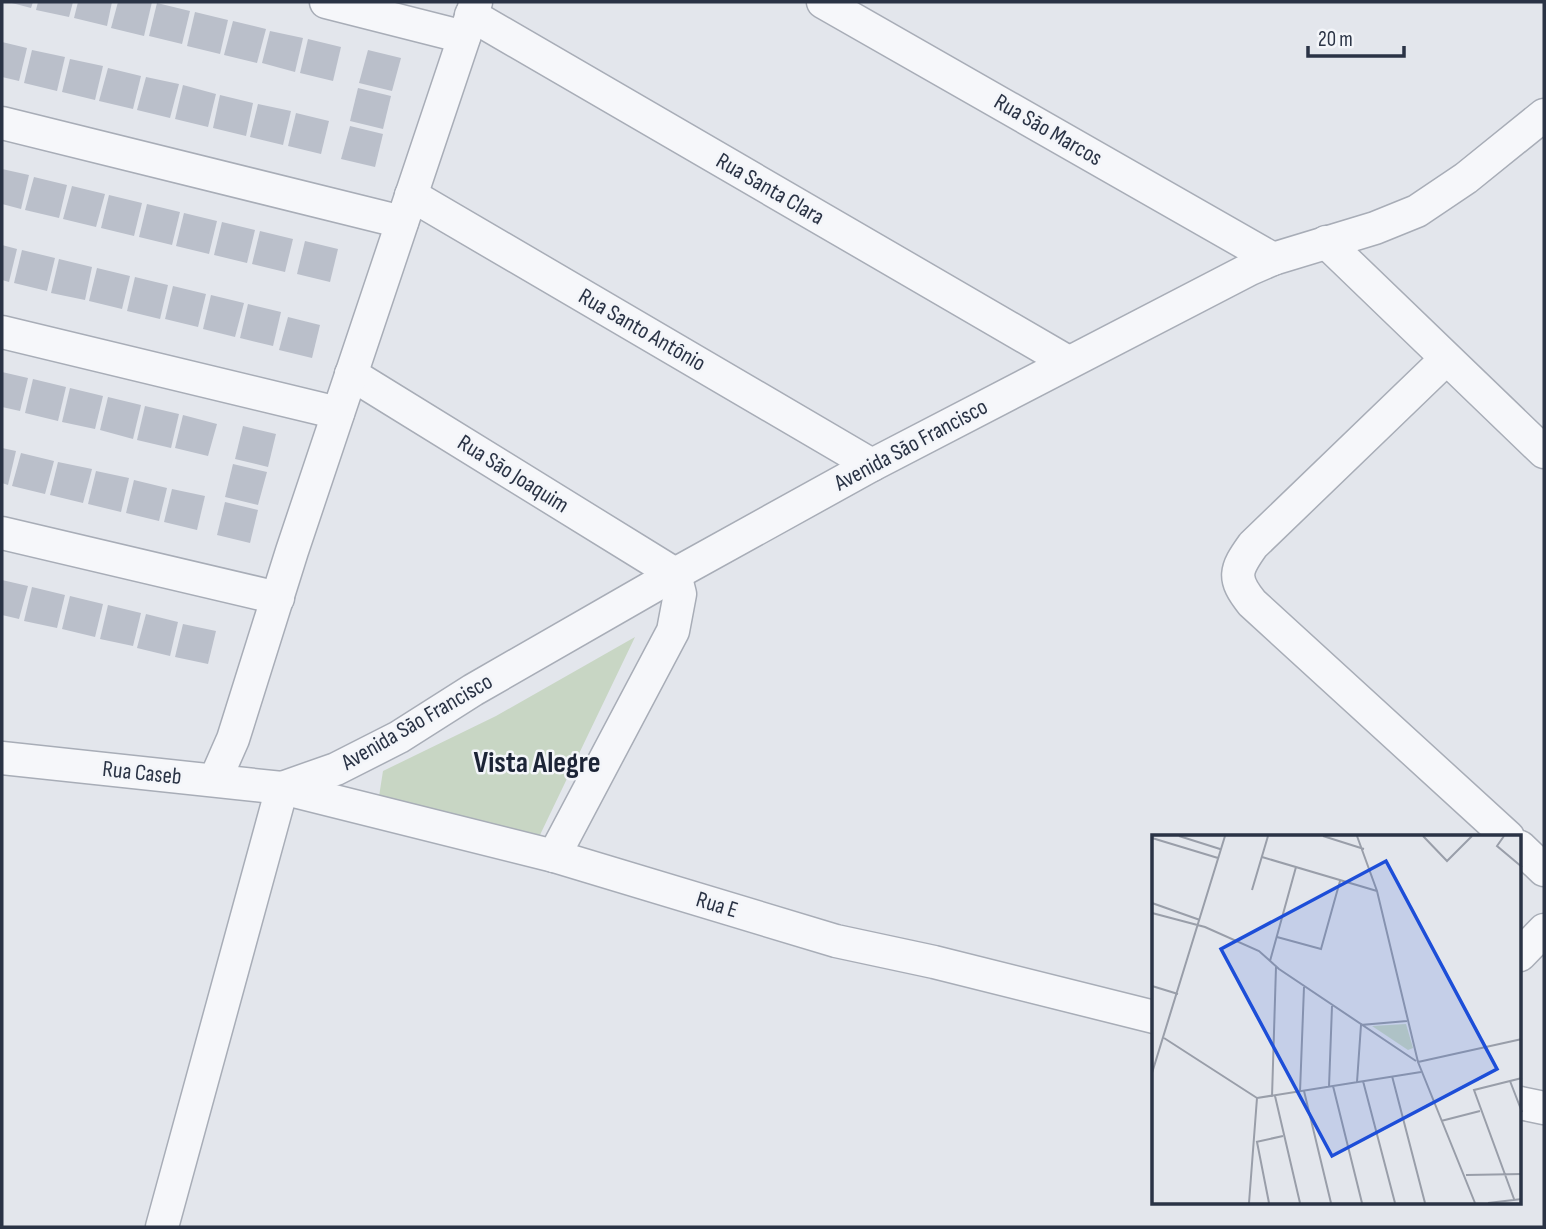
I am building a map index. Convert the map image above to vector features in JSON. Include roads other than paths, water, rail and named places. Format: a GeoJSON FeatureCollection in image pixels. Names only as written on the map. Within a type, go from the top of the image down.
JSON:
{"type":"FeatureCollection","features":[{"type":"Feature","properties":{"kind":"street","name":"Rua Santa Clara"},"geometry":{"type":"LineString","coordinates":[[326,2],[471,18],[1068,362]]}},
{"type":"Feature","properties":{"kind":"street","name":"Rua São Marcos"},"geometry":{"type":"LineString","coordinates":[[823,2],[1273,259]]}},
{"type":"Feature","properties":{"kind":"street"},"geometry":{"type":"LineString","coordinates":[[215,780],[233,739],[338,413],[471,18]]}},
{"type":"Feature","properties":{"kind":"street","name":"Avenida São Francisco"},"geometry":{"type":"LineString","coordinates":[[282,788],[336,769],[398,737],[472,690],[675,574],[872,465],[1068,362],[1273,259],[1375,228],[1417,211],[1544,115]]}},
{"type":"Feature","properties":{"kind":"street","name":"Rua Santo Antônio"},"geometry":{"type":"LineString","coordinates":[[2,123],[407,208],[872,465]]}},
{"type":"Feature","properties":{"kind":"street"},"geometry":{"type":"LineString","coordinates":[[1326,242],[1544,452]]}},
{"type":"Feature","properties":{"kind":"street"},"geometry":{"type":"LineString","coordinates":[[2,332],[338,413]]}},
{"type":"Feature","properties":{"kind":"street"},"geometry":{"type":"LineString","coordinates":[[1446,359],[1253,545],[1241,561],[1237,577],[1239,587],[1252,603],[1506,835]]}},
{"type":"Feature","properties":{"kind":"street","name":"Rua São Joaquim"},"geometry":{"type":"LineString","coordinates":[[351,374],[675,574]]}},
{"type":"Feature","properties":{"kind":"street"},"geometry":{"type":"LineString","coordinates":[[2,533],[278,598]]}},
{"type":"Feature","properties":{"kind":"street"},"geometry":{"type":"LineString","coordinates":[[554,856],[673,631],[680,594],[675,574]]}},
{"type":"Feature","properties":{"kind":"street","name":"Rua Caseb"},"geometry":{"type":"LineString","coordinates":[[2,758],[282,788]]}},
{"type":"Feature","properties":{"kind":"street"},"geometry":{"type":"LineString","coordinates":[[162,1227],[282,788]]}},
{"type":"Feature","properties":{"kind":"street","name":"Rua E"},"geometry":{"type":"LineString","coordinates":[[282,788],[554,856],[836,941],[934,962],[1152,1016]]}},
{"type":"Feature","properties":{"kind":"street"},"geometry":{"type":"LineString","coordinates":[[1522,849],[1544,870]]}},
{"type":"Feature","properties":{"kind":"street"},"geometry":{"type":"LineString","coordinates":[[1522,954],[1544,930]]}},
{"type":"Feature","properties":{"kind":"street"},"geometry":{"type":"LineString","coordinates":[[1522,1103],[1544,1108]]}},
{"type":"Feature","properties":{"kind":"district","name":"Vista Alegre"},"geometry":{"type":"Point","coordinates":[537,763]}}]}
